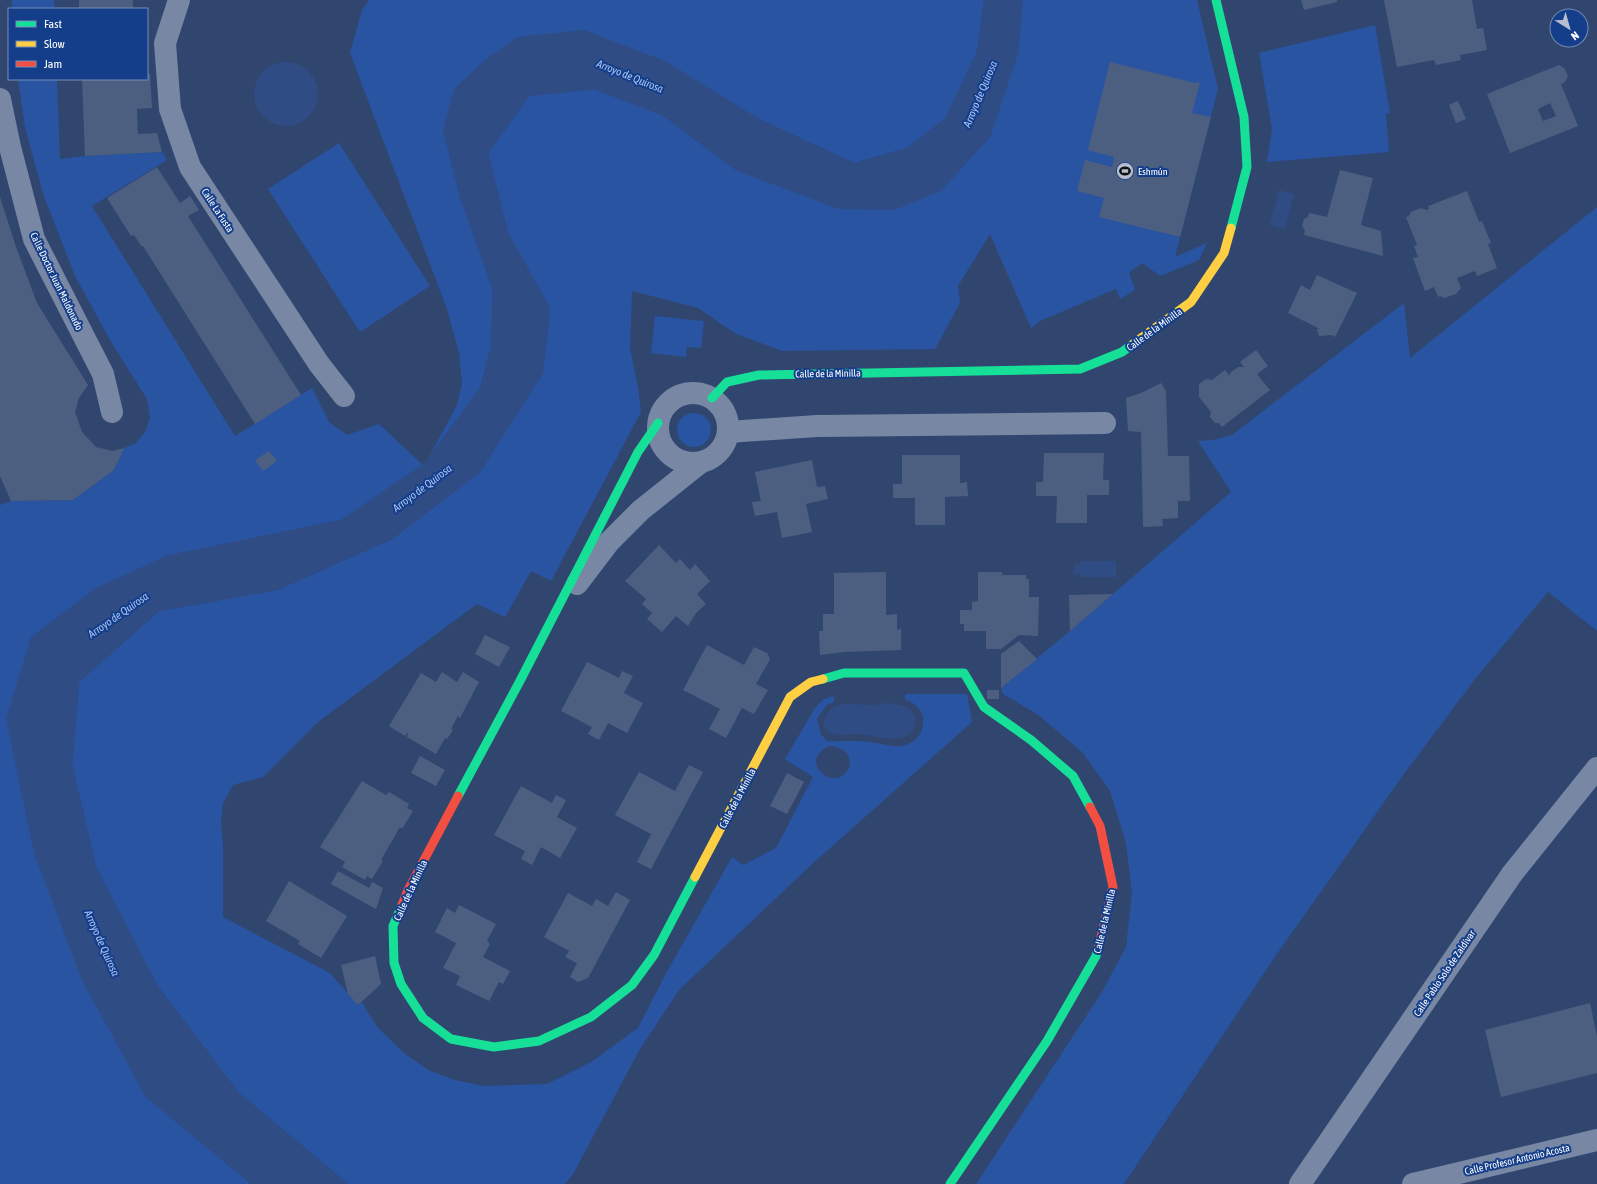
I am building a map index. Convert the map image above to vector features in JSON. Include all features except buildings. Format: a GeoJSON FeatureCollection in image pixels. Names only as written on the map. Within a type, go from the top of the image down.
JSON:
{"type":"FeatureCollection","features":[{"type":"Feature","properties":{"kind":"street","name":"Calle La Fusta"},"geometry":{"type":"LineString","coordinates":[[179,0],[165,43],[170,109],[190,167],[319,364],[344,396]]}},
{"type":"Feature","properties":{"kind":"street","name":"Calle de la Minilla"},"geometry":{"type":"LineString","coordinates":[[712,398],[727,382],[759,375],[1080,369],[1122,352],[1191,302],[1224,252],[1247,167],[1244,116],[1216,0]]}},
{"type":"Feature","properties":{"kind":"street","name":"Calle Doctor Juan Maldonado"},"geometry":{"type":"LineString","coordinates":[[0,99],[10,147],[34,239],[103,374],[112,412]]}},
{"type":"Feature","properties":{"kind":"street"},"geometry":{"type":"LineString","coordinates":[[690,393],[701,393],[712,398],[725,412],[728,422],[728,432],[725,443],[719,452],[710,459],[700,463],[683,462],[668,454],[662,445],[658,434],[658,423],[668,402],[678,396],[690,393]]}},
{"type":"Feature","properties":{"kind":"street","name":"Calle de la Minilla"},"geometry":{"type":"LineString","coordinates":[[658,423],[638,452],[558,608],[408,890],[393,926],[394,962],[402,984],[423,1018],[451,1039],[494,1047],[539,1041],[591,1017],[632,985],[654,955],[790,697],[811,682],[844,673],[964,673],[984,707],[1031,740],[1073,776],[1100,826],[1113,887],[1096,956],[1047,1041],[950,1184]]}},
{"type":"Feature","properties":{"kind":"street"},"geometry":{"type":"LineString","coordinates":[[728,432],[818,426],[1105,423]]}},
{"type":"Feature","properties":{"kind":"street","name":"Calle de la Minilla"},"geometry":{"type":"LineString","coordinates":[[558,608],[609,542],[641,510],[700,463]]}},
{"type":"Feature","properties":{"kind":"street","name":"Calle Pablo Solo de Zaldívar"},"geometry":{"type":"LineString","coordinates":[[1300,1184],[1512,874],[1597,768]]}},
{"type":"Feature","properties":{"kind":"street","name":"Calle Profesor Antonio Acosta"},"geometry":{"type":"LineString","coordinates":[[1413,1184],[1597,1140]]}},
{"type":"Feature","properties":{"kind":"shaded area"},"geometry":{"type":"Polygon","coordinates":[[[12,0],[54,0],[55,8],[12,8],[12,0]]]}},
{"type":"Feature","properties":{"kind":"shaded area"},"geometry":{"type":"Polygon","coordinates":[[[369,0],[984,0],[977,52],[945,119],[907,148],[854,163],[759,119],[584,30],[443,130],[460,197],[493,290],[491,347],[480,388],[429,457],[457,405],[462,383],[459,353],[447,309],[350,53],[362,10],[369,0]]]}},
{"type":"Feature","properties":{"kind":"shaded area"},"geometry":{"type":"Polygon","coordinates":[[[1023,0],[1197,0],[1218,89],[1175,257],[1207,243],[1199,260],[1160,276],[1142,263],[1129,273],[1135,290],[1120,299],[1116,289],[1040,321],[1031,328],[990,234],[958,286],[960,303],[935,349],[782,351],[736,334],[698,308],[632,291],[630,348],[641,412],[551,581],[531,571],[505,617],[477,604],[318,722],[263,777],[233,785],[223,804],[221,821],[223,847],[223,917],[330,973],[358,1005],[362,1002],[379,1029],[404,1053],[430,1071],[455,1080],[484,1086],[547,1084],[591,1062],[638,1028],[665,975],[732,857],[743,865],[776,848],[813,777],[785,759],[815,708],[824,699],[834,696],[834,702],[827,705],[817,719],[821,734],[827,741],[863,741],[899,746],[911,743],[917,738],[923,723],[921,712],[914,704],[905,699],[905,694],[967,694],[972,722],[811,865],[679,990],[640,1049],[573,1174],[565,1184],[348,1184],[239,1093],[157,985],[96,867],[72,765],[79,682],[159,611],[277,590],[392,539],[480,472],[543,373],[550,308],[508,233],[488,153],[529,96],[594,89],[662,115],[737,171],[894,210],[1023,0]],[[829,746],[820,753],[816,760],[817,767],[822,773],[829,777],[836,778],[844,775],[850,762],[845,751],[829,746]]]}},
{"type":"Feature","properties":{"kind":"shaded area"},"geometry":{"type":"Polygon","coordinates":[[[1375,25],[1390,113],[1386,114],[1389,152],[1267,162],[1272,129],[1259,53],[1375,25]]]}},
{"type":"Feature","properties":{"kind":"shaded area"},"geometry":{"type":"Polygon","coordinates":[[[18,80],[57,80],[60,159],[85,156],[162,152],[167,160],[92,206],[235,436],[312,388],[329,422],[347,435],[379,424],[423,465],[341,520],[166,556],[31,637],[145,1096],[251,1184],[0,1184],[0,505],[11,501],[73,500],[114,470],[124,448],[136,443],[145,432],[150,418],[147,399],[110,340],[75,276],[43,194],[25,127],[18,80]]]}},
{"type":"Feature","properties":{"kind":"shaded area"},"geometry":{"type":"Polygon","coordinates":[[[339,143],[430,286],[360,332],[268,189],[339,143]]]}},
{"type":"Feature","properties":{"kind":"shaded area"},"geometry":{"type":"Polygon","coordinates":[[[1597,207],[1597,631],[1548,592],[1475,679],[1404,774],[1272,961],[1124,1184],[976,1184],[1102,992],[1126,947],[1132,893],[1126,843],[1110,791],[1082,752],[1037,714],[1003,694],[1001,688],[1070,631],[1231,492],[1198,441],[1213,440],[1232,435],[1404,303],[1410,358],[1597,207]]]}},
{"type":"Feature","properties":{"kind":"shaded area"},"geometry":{"type":"Polygon","coordinates":[[[655,316],[704,321],[701,348],[687,347],[686,357],[651,353],[655,316]]]}},
{"type":"Feature","properties":{"kind":"shaded area"},"geometry":{"type":"Polygon","coordinates":[[[691,413],[697,413],[706,418],[710,424],[710,436],[706,442],[697,447],[691,447],[682,442],[677,433],[677,427],[682,418],[691,413]]]}},
{"type":"Feature","properties":{"kind":"water","name":"Arroyo de Quirosa"},"geometry":{"type":"Polygon","coordinates":[[[984,0],[1023,0],[1018,54],[990,137],[941,191],[894,210],[839,209],[737,171],[662,115],[594,89],[529,96],[488,153],[508,233],[550,308],[543,373],[480,472],[392,539],[277,590],[159,611],[79,682],[72,765],[96,867],[157,985],[239,1093],[348,1184],[251,1184],[145,1096],[81,978],[34,853],[6,719],[31,637],[96,588],[166,556],[341,520],[422,465],[429,457],[480,388],[491,347],[493,290],[460,197],[443,130],[454,89],[484,61],[517,37],[584,30],[667,62],[759,119],[854,163],[907,148],[945,119],[977,52],[984,0]]]}},
{"type":"Feature","properties":{"kind":"water"},"geometry":{"type":"Polygon","coordinates":[[[286,62],[304,68],[312,76],[318,94],[312,112],[304,120],[286,126],[268,120],[260,112],[254,94],[260,76],[268,68],[286,62]]]}},
{"type":"Feature","properties":{"kind":"water"},"geometry":{"type":"Polygon","coordinates":[[[1279,190],[1294,194],[1285,230],[1270,225],[1279,190]]]}},
{"type":"Feature","properties":{"kind":"water"},"geometry":{"type":"Polygon","coordinates":[[[1081,561],[1116,561],[1116,577],[1081,577],[1081,574],[1074,574],[1074,565],[1081,564],[1081,561]]]}},
{"type":"Feature","properties":{"kind":"water"},"geometry":{"type":"Polygon","coordinates":[[[885,703],[896,704],[912,711],[915,715],[916,721],[912,731],[909,734],[904,737],[894,739],[861,734],[837,735],[826,730],[824,726],[825,718],[834,707],[845,704],[872,705],[885,703]]]}},
{"type":"Feature","properties":{"kind":"traffic: fast"},"geometry":{"type":"LineString","coordinates":[[1216,0],[1244,117],[1247,167],[1231,228]]}},
{"type":"Feature","properties":{"kind":"traffic: fast"},"geometry":{"type":"LineString","coordinates":[[712,398],[727,382],[759,375],[1080,369],[1122,352],[1133,344]]}},
{"type":"Feature","properties":{"kind":"traffic: fast"},"geometry":{"type":"LineString","coordinates":[[458,796],[521,679],[638,452],[658,423]]}},
{"type":"Feature","properties":{"kind":"traffic: fast"},"geometry":{"type":"LineString","coordinates":[[823,679],[844,673],[964,673],[984,707],[1031,740],[1073,776],[1090,807]]}},
{"type":"Feature","properties":{"kind":"traffic: fast"},"geometry":{"type":"LineString","coordinates":[[402,905],[393,926],[394,963],[401,984],[423,1018],[451,1039],[494,1047],[539,1041],[591,1017],[632,985],[654,955],[695,877]]}},
{"type":"Feature","properties":{"kind":"traffic: fast"},"geometry":{"type":"LineString","coordinates":[[950,1184],[1047,1041],[1096,956],[1098,949]]}},
{"type":"Feature","properties":{"kind":"traffic: slow"},"geometry":{"type":"LineString","coordinates":[[1133,344],[1191,302],[1224,253],[1231,228]]}},
{"type":"Feature","properties":{"kind":"traffic: slow"},"geometry":{"type":"LineString","coordinates":[[695,877],[790,697],[811,682],[823,679]]}},
{"type":"Feature","properties":{"kind":"traffic: jam"},"geometry":{"type":"LineString","coordinates":[[402,905],[408,890],[458,796]]}},
{"type":"Feature","properties":{"kind":"traffic: jam"},"geometry":{"type":"LineString","coordinates":[[1090,807],[1100,826],[1113,887],[1098,949]]}},
{"type":"Feature","properties":{"kind":"place","name":"Eshmún"},"geometry":{"type":"Point","coordinates":[1125,171]}}]}
